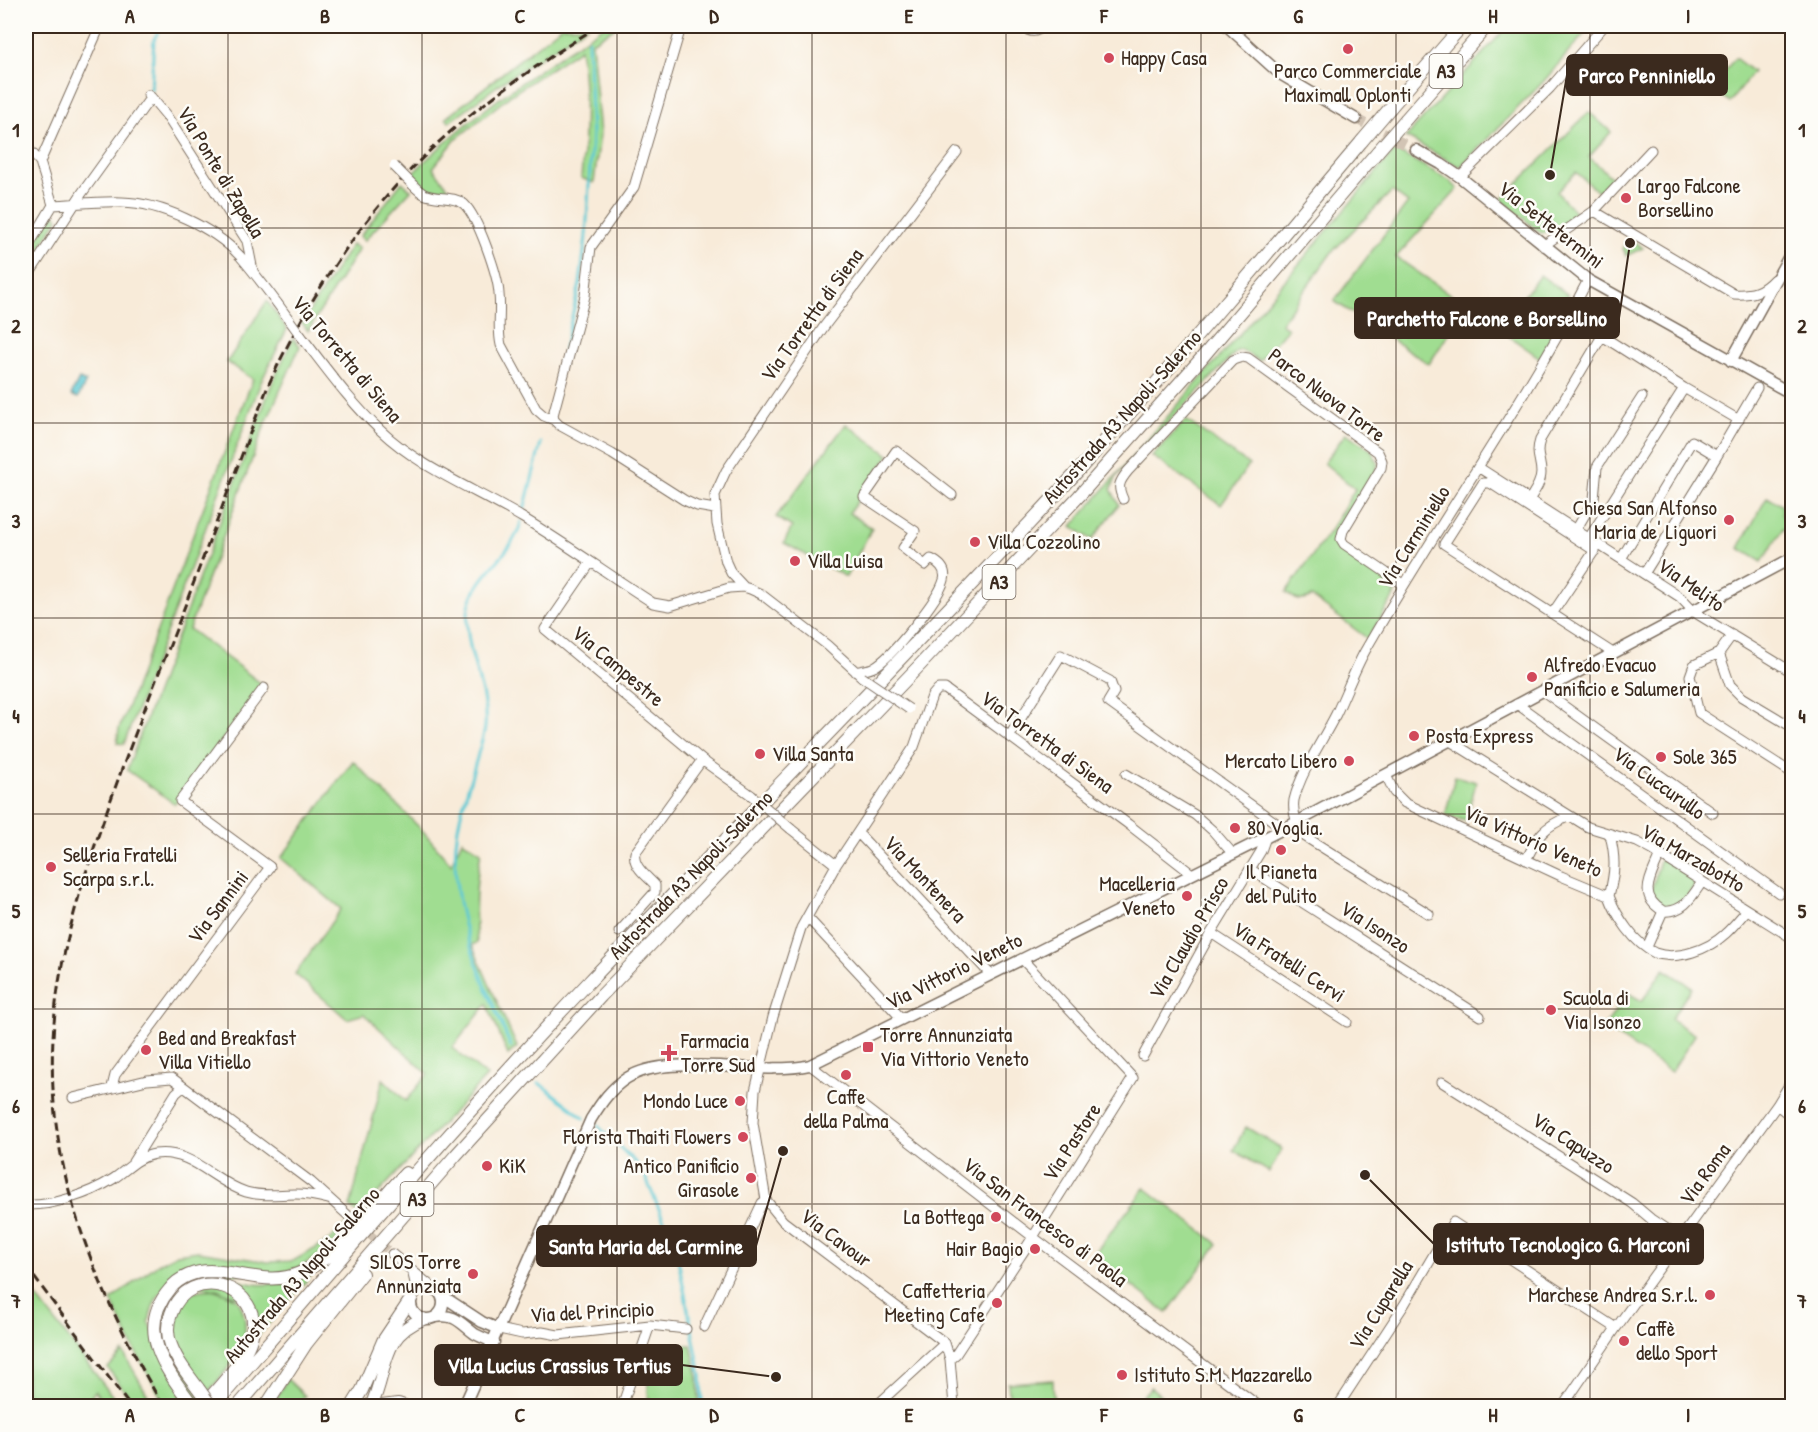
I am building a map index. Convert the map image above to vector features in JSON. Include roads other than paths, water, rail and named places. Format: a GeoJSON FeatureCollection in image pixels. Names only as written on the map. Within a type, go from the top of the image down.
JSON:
{"type":"FeatureCollection","features":[{"type":"Feature","properties":{"kind":"highway","name":"Autostrada A3 Napoli-Salerno"},"geometry":{"type":"LineString","coordinates":[[212,1407],[446,1139],[587,984],[914,646],[1077,471],[1166,372],[1462,26]]}},
{"type":"Feature","properties":{"kind":"highway","name":"Autostrada A3 Napoli-Salerno"},"geometry":{"type":"LineString","coordinates":[[238,1407],[395,1225],[601,996],[920,665],[1079,496],[1187,375],[1450,66],[1487,26]]}},
{"type":"Feature","properties":{"kind":"highway"},"geometry":{"type":"LineString","coordinates":[[1450,66],[1497,26]]}},
{"type":"Feature","properties":{"kind":"highway"},"geometry":{"type":"LineString","coordinates":[[191,1403],[162,1361],[154,1331],[158,1306],[173,1285],[198,1272],[209,1271],[267,1279],[298,1274],[314,1266],[348,1237],[417,1162],[446,1139]]}},
{"type":"Feature","properties":{"kind":"highway"},"geometry":{"type":"LineString","coordinates":[[266,1407],[306,1344],[362,1273],[395,1225]]}},
{"type":"Feature","properties":{"kind":"highway"},"geometry":{"type":"LineString","coordinates":[[203,1407],[240,1360],[252,1331],[250,1309],[244,1299],[234,1291],[214,1284],[194,1287],[180,1297],[174,1306],[168,1324],[171,1346],[179,1361],[198,1388],[212,1407]]}},
{"type":"Feature","properties":{"kind":"highway"},"geometry":{"type":"LineString","coordinates":[[352,1407],[363,1390],[383,1341],[412,1297]]}},
{"type":"Feature","properties":{"kind":"highway"},"geometry":{"type":"LineString","coordinates":[[371,1407],[384,1362],[393,1343],[404,1328],[429,1318]]}},
{"type":"Feature","properties":{"kind":"highway"},"geometry":{"type":"LineString","coordinates":[[382,1407],[398,1404],[404,1407]]}},
{"type":"Feature","properties":{"kind":"main road"},"geometry":{"type":"LineString","coordinates":[[1227,26],[1280,74],[1356,119]]}},
{"type":"Feature","properties":{"kind":"main road","name":"Via Settetermini"},"geometry":{"type":"LineString","coordinates":[[1416,150],[1460,177],[1588,280],[1792,394]]}},
{"type":"Feature","properties":{"kind":"main road"},"geometry":{"type":"LineString","coordinates":[[1731,360],[1792,251]]}},
{"type":"Feature","properties":{"kind":"main road","name":"Via Vittorio Veneto"},"geometry":{"type":"LineString","coordinates":[[464,1407],[591,1119],[613,1089],[627,1078],[639,1072],[667,1065],[795,1068],[810,1065],[1289,826],[1792,558]]}},
{"type":"Feature","properties":{"kind":"main road"},"geometry":{"type":"LineString","coordinates":[[494,1342],[474,1333],[455,1317],[429,1318],[414,1313],[412,1297],[419,1289],[432,1287],[482,1322],[500,1329]]}},
{"type":"Feature","properties":{"kind":"main road"},"geometry":{"type":"LineString","coordinates":[[429,1318],[443,1307],[441,1295]]}},
{"type":"Feature","properties":{"kind":"street"},"geometry":{"type":"LineString","coordinates":[[40,162],[100,26]]}},
{"type":"Feature","properties":{"kind":"street"},"geometry":{"type":"LineString","coordinates":[[1021,26],[1034,32],[1043,26]]}},
{"type":"Feature","properties":{"kind":"street"},"geometry":{"type":"LineString","coordinates":[[1460,177],[1550,88],[1604,26]]}},
{"type":"Feature","properties":{"kind":"street"},"geometry":{"type":"LineString","coordinates":[[554,420],[554,407],[585,296],[591,248],[595,238],[634,187],[679,34]]}},
{"type":"Feature","properties":{"kind":"street","name":"Via Ponte di Zapella"},"geometry":{"type":"LineString","coordinates":[[75,204],[149,96],[166,115],[247,242],[254,274]]}},
{"type":"Feature","properties":{"kind":"street"},"geometry":{"type":"LineString","coordinates":[[26,146],[40,162],[53,205],[26,250]]}},
{"type":"Feature","properties":{"kind":"street"},"geometry":{"type":"LineString","coordinates":[[1544,246],[1594,211],[1650,150]]}},
{"type":"Feature","properties":{"kind":"street","name":"Via Torretta di Siena"},"geometry":{"type":"LineString","coordinates":[[957,152],[829,319],[726,471],[714,495],[726,562],[731,573],[744,587],[761,594],[827,645],[859,674],[909,709],[924,716],[932,696],[938,689],[945,689],[1192,874]]}},
{"type":"Feature","properties":{"kind":"street"},"geometry":{"type":"LineString","coordinates":[[394,166],[422,193],[463,203],[471,214],[492,261],[500,293],[501,345],[536,408],[544,416],[684,500],[697,506],[715,509]]}},
{"type":"Feature","properties":{"kind":"street","name":"Via Torretta di Siena"},"geometry":{"type":"LineString","coordinates":[[53,205],[123,202],[151,206],[173,213],[213,234],[239,255],[347,394],[380,430],[402,449],[441,474],[521,517],[644,597],[659,605],[670,606],[729,588],[744,587]]}},
{"type":"Feature","properties":{"kind":"street"},"geometry":{"type":"LineString","coordinates":[[26,279],[75,204]]}},
{"type":"Feature","properties":{"kind":"street"},"geometry":{"type":"LineString","coordinates":[[1594,211],[1734,294],[1755,293],[1764,289],[1777,277]]}},
{"type":"Feature","properties":{"kind":"street","name":"Via Carminiello"},"geometry":{"type":"LineString","coordinates":[[1289,826],[1297,792],[1364,652],[1478,467],[1588,280]]}},
{"type":"Feature","properties":{"kind":"street"},"geometry":{"type":"LineString","coordinates":[[1569,315],[1739,420]]}},
{"type":"Feature","properties":{"kind":"street"},"geometry":{"type":"LineString","coordinates":[[1529,500],[1541,475],[1536,450],[1540,440],[1602,336]]}},
{"type":"Feature","properties":{"kind":"street","name":"Parco Nuova Torre"},"geometry":{"type":"LineString","coordinates":[[1123,499],[1118,488],[1120,481],[1128,471],[1233,360],[1248,358],[1378,452],[1382,461],[1381,468],[1343,531],[1341,539],[1344,544],[1404,585]]}},
{"type":"Feature","properties":{"kind":"street"},"geometry":{"type":"LineString","coordinates":[[1589,538],[1684,388]]}},
{"type":"Feature","properties":{"kind":"street"},"geometry":{"type":"LineString","coordinates":[[1644,574],[1757,388]]}},
{"type":"Feature","properties":{"kind":"street"},"geometry":{"type":"LineString","coordinates":[[1575,530],[1594,499],[1597,467],[1642,397]]}},
{"type":"Feature","properties":{"kind":"street"},"geometry":{"type":"LineString","coordinates":[[1621,559],[1692,441],[1717,456]]}},
{"type":"Feature","properties":{"kind":"street"},"geometry":{"type":"LineString","coordinates":[[859,674],[882,661],[921,619],[945,579],[940,563],[930,559],[925,566],[903,548],[915,531],[864,497],[896,451],[952,495]]}},
{"type":"Feature","properties":{"kind":"street","name":"Via Melito"},"geometry":{"type":"LineString","coordinates":[[1478,467],[1589,538],[1597,548],[1621,559],[1680,597],[1694,612],[1792,672]]}},
{"type":"Feature","properties":{"kind":"street"},"geometry":{"type":"LineString","coordinates":[[1552,614],[1597,548],[1490,483],[1483,483],[1444,543],[1552,614],[1613,653]]}},
{"type":"Feature","properties":{"kind":"street","name":"Via Campestre"},"geometry":{"type":"LineString","coordinates":[[591,562],[545,628],[702,760],[751,795],[836,865]]}},
{"type":"Feature","properties":{"kind":"street"},"geometry":{"type":"LineString","coordinates":[[1732,635],[1719,653],[1694,665],[1690,676],[1699,713],[1792,771]]}},
{"type":"Feature","properties":{"kind":"street"},"geometry":{"type":"LineString","coordinates":[[1719,653],[1730,685],[1742,697],[1792,727]]}},
{"type":"Feature","properties":{"kind":"street"},"geometry":{"type":"LineString","coordinates":[[1010,737],[1061,655],[1110,681],[1114,692],[1108,702],[1289,826],[1429,914]]}},
{"type":"Feature","properties":{"kind":"street","name":"Via Sannini"},"geometry":{"type":"LineString","coordinates":[[112,1087],[115,1075],[270,867],[180,801],[264,688]]}},
{"type":"Feature","properties":{"kind":"street"},"geometry":{"type":"LineString","coordinates":[[1543,691],[1713,813]]}},
{"type":"Feature","properties":{"kind":"street","name":"Via Cuccurullo"},"geometry":{"type":"LineString","coordinates":[[1517,704],[1779,893]]}},
{"type":"Feature","properties":{"kind":"street"},"geometry":{"type":"LineString","coordinates":[[704,1327],[762,1203],[766,1200],[753,1123],[753,1106],[760,1068],[795,945],[807,916],[836,865],[914,747],[924,716]]}},
{"type":"Feature","properties":{"kind":"street","name":"Via Marzabotto"},"geometry":{"type":"LineString","coordinates":[[1450,741],[1588,827],[1637,842],[1660,855],[1792,938]]}},
{"type":"Feature","properties":{"kind":"street"},"geometry":{"type":"LineString","coordinates":[[619,932],[655,892],[655,885],[636,864],[635,853],[702,760]]}},
{"type":"Feature","properties":{"kind":"street"},"geometry":{"type":"LineString","coordinates":[[1126,774],[1194,815],[1213,831],[1233,854]]}},
{"type":"Feature","properties":{"kind":"street","name":"Via Vittorio Veneto"},"geometry":{"type":"LineString","coordinates":[[1386,775],[1394,792],[1405,803],[1609,896],[1615,911],[1628,931],[1655,953],[1673,955],[1692,952],[1714,943],[1726,934],[1747,910]]}},
{"type":"Feature","properties":{"kind":"street"},"geometry":{"type":"LineString","coordinates":[[1526,860],[1545,827],[1570,816]]}},
{"type":"Feature","properties":{"kind":"street","name":"Via Montenera"},"geometry":{"type":"LineString","coordinates":[[858,833],[990,974]]}},
{"type":"Feature","properties":{"kind":"street"},"geometry":{"type":"LineString","coordinates":[[1609,896],[1615,871],[1615,853],[1610,835]]}},
{"type":"Feature","properties":{"kind":"street","name":"Via Claudio Prisco"},"geometry":{"type":"LineString","coordinates":[[1143,1056],[1266,837]]}},
{"type":"Feature","properties":{"kind":"street"},"geometry":{"type":"LineString","coordinates":[[1660,855],[1647,890],[1649,898],[1656,907],[1664,912],[1683,907],[1702,882]]}},
{"type":"Feature","properties":{"kind":"street","name":"Via Isonzo"},"geometry":{"type":"LineString","coordinates":[[1250,869],[1480,1016]]}},
{"type":"Feature","properties":{"kind":"street"},"geometry":{"type":"LineString","coordinates":[[1647,947],[1664,912]]}},
{"type":"Feature","properties":{"kind":"street"},"geometry":{"type":"LineString","coordinates":[[807,916],[902,1019]]}},
{"type":"Feature","properties":{"kind":"street","name":"Via Fratelli Cervi"},"geometry":{"type":"LineString","coordinates":[[1211,933],[1347,1022]]}},
{"type":"Feature","properties":{"kind":"street","name":"Via Pastore"},"geometry":{"type":"LineString","coordinates":[[950,1359],[956,1354],[1033,1237],[1132,1078],[1022,958]]}},
{"type":"Feature","properties":{"kind":"street","name":"Via San Francesco di Paola"},"geometry":{"type":"LineString","coordinates":[[810,1065],[1259,1407]]}},
{"type":"Feature","properties":{"kind":"street"},"geometry":{"type":"LineString","coordinates":[[73,1098],[112,1087],[172,1078],[311,1182],[352,1219]]}},
{"type":"Feature","properties":{"kind":"street","name":"Via Roma"},"geometry":{"type":"LineString","coordinates":[[1563,1407],[1616,1328],[1777,1105],[1792,1080]]}},
{"type":"Feature","properties":{"kind":"street","name":"Via Capuzzo"},"geometry":{"type":"LineString","coordinates":[[1442,1082],[1632,1203],[1681,1239]]}},
{"type":"Feature","properties":{"kind":"street"},"geometry":{"type":"LineString","coordinates":[[26,1205],[57,1201],[113,1179],[133,1162],[176,1094],[183,1088]]}},
{"type":"Feature","properties":{"kind":"street"},"geometry":{"type":"LineString","coordinates":[[1777,1105],[1792,1117]]}},
{"type":"Feature","properties":{"kind":"street"},"geometry":{"type":"LineString","coordinates":[[133,1162],[153,1154],[170,1153],[184,1157],[246,1192],[269,1196],[311,1195],[330,1199]]}},
{"type":"Feature","properties":{"kind":"street","name":"Via Cavour"},"geometry":{"type":"LineString","coordinates":[[766,1200],[783,1221],[945,1343]]}},
{"type":"Feature","properties":{"kind":"street","name":"Via Cuparella"},"geometry":{"type":"LineString","coordinates":[[1344,1405],[1453,1222],[1616,1328]]}},
{"type":"Feature","properties":{"kind":"street"},"geometry":{"type":"LineString","coordinates":[[392,1254],[432,1287]]}},
{"type":"Feature","properties":{"kind":"street"},"geometry":{"type":"LineString","coordinates":[[412,1270],[415,1283],[412,1297]]}},
{"type":"Feature","properties":{"kind":"street"},"geometry":{"type":"LineString","coordinates":[[621,1407],[650,1325]]}},
{"type":"Feature","properties":{"kind":"street","name":"Via del Principio"},"geometry":{"type":"LineString","coordinates":[[500,1329],[522,1334],[542,1332],[558,1335],[650,1325],[686,1329]]}},
{"type":"Feature","properties":{"kind":"street"},"geometry":{"type":"LineString","coordinates":[[876,1407],[945,1343],[950,1359],[954,1407]]}},
{"type":"Feature","properties":{"kind":"water"},"geometry":{"type":"Polygon","coordinates":[[[79,379],[86,382],[78,398],[71,395],[79,379]]]}},
{"type":"Feature","properties":{"kind":"waterway"},"geometry":{"type":"LineString","coordinates":[[151,89],[154,39],[162,26]]}},
{"type":"Feature","properties":{"kind":"waterway"},"geometry":{"type":"LineString","coordinates":[[564,349],[580,284],[586,236],[592,134],[588,40]]}},
{"type":"Feature","properties":{"kind":"waterway"},"geometry":{"type":"LineString","coordinates":[[523,514],[541,443]]}},
{"type":"Feature","properties":{"kind":"waterway"},"geometry":{"type":"LineString","coordinates":[[511,1047],[478,968],[461,913],[456,885],[455,857],[458,828],[485,727],[483,697],[468,636],[469,606],[479,584],[511,544],[521,522]]}},
{"type":"Feature","properties":{"kind":"waterway"},"geometry":{"type":"LineString","coordinates":[[539,1083],[584,1118]]}},
{"type":"Feature","properties":{"kind":"waterway"},"geometry":{"type":"LineString","coordinates":[[598,1126],[642,1169],[676,1249],[701,1376],[702,1406]]}},
{"type":"Feature","properties":{"kind":"tunnel"},"geometry":{"type":"LineString","coordinates":[[1356,119],[1416,150]]}},
{"type":"Feature","properties":{"kind":"tunnel"},"geometry":{"type":"LineString","coordinates":[[360,1226],[392,1254]]}},
{"type":"Feature","properties":{"kind":"railway"},"geometry":{"type":"LineString","coordinates":[[163,1406],[109,1302],[80,1229],[69,1191],[55,1114],[52,1072],[57,993],[64,955],[84,879],[124,762],[268,386],[287,347],[330,272],[381,203],[441,140],[504,89],[598,26]]}},
{"type":"Feature","properties":{"kind":"railway"},"geometry":{"type":"LineString","coordinates":[[26,1266],[130,1406]]}},
{"type":"Feature","properties":{"kind":"place","name":"Parco Commerciale Maximall Oplonti"},"geometry":{"type":"Point","coordinates":[1348,49]}},
{"type":"Feature","properties":{"kind":"place","name":"Happy Casa"},"geometry":{"type":"Point","coordinates":[1109,58]}},
{"type":"Feature","properties":{"kind":"place","name":"Parco Penniniello"},"geometry":{"type":"Point","coordinates":[1550,175]}},
{"type":"Feature","properties":{"kind":"place","name":"Largo Falcone Borsellino"},"geometry":{"type":"Point","coordinates":[1626,198]}},
{"type":"Feature","properties":{"kind":"place","name":"Parchetto Falcone e Borsellino"},"geometry":{"type":"Point","coordinates":[1630,243]}},
{"type":"Feature","properties":{"kind":"place","name":"Chiesa San Alfonso Maria de' Liguori"},"geometry":{"type":"Point","coordinates":[1729,520]}},
{"type":"Feature","properties":{"kind":"place","name":"Villa Cozzolino"},"geometry":{"type":"Point","coordinates":[975,542]}},
{"type":"Feature","properties":{"kind":"place","name":"Villa Luisa"},"geometry":{"type":"Point","coordinates":[795,561]}},
{"type":"Feature","properties":{"kind":"place","name":"Alfredo Evacuo Panificio e Salumeria"},"geometry":{"type":"Point","coordinates":[1532,677]}},
{"type":"Feature","properties":{"kind":"place","name":"Posta Express"},"geometry":{"type":"Point","coordinates":[1414,736]}},
{"type":"Feature","properties":{"kind":"place","name":"Villa Santa"},"geometry":{"type":"Point","coordinates":[760,754]}},
{"type":"Feature","properties":{"kind":"place","name":"Sole 365"},"geometry":{"type":"Point","coordinates":[1661,757]}},
{"type":"Feature","properties":{"kind":"place","name":"Mercato Libero"},"geometry":{"type":"Point","coordinates":[1349,761]}},
{"type":"Feature","properties":{"kind":"place","name":"80 Voglia."},"geometry":{"type":"Point","coordinates":[1235,828]}},
{"type":"Feature","properties":{"kind":"place","name":"Il Pianeta del Pulito"},"geometry":{"type":"Point","coordinates":[1281,850]}},
{"type":"Feature","properties":{"kind":"place","name":"Selleria Fratelli Scarpa s.r.l."},"geometry":{"type":"Point","coordinates":[51,867]}},
{"type":"Feature","properties":{"kind":"place","name":"Macelleria Veneto"},"geometry":{"type":"Point","coordinates":[1187,896]}},
{"type":"Feature","properties":{"kind":"place","name":"Scuola di Via Isonzo"},"geometry":{"type":"Point","coordinates":[1551,1010]}},
{"type":"Feature","properties":{"kind":"place","name":"Torre Annunziata Via Vittorio Veneto"},"geometry":{"type":"Point","coordinates":[868,1047]}},
{"type":"Feature","properties":{"kind":"place","name":"Bed and Breakfast Villa Vitiello"},"geometry":{"type":"Point","coordinates":[146,1050]}},
{"type":"Feature","properties":{"kind":"place","name":"Farmacia Torre Sud"},"geometry":{"type":"Point","coordinates":[669,1053]}},
{"type":"Feature","properties":{"kind":"place","name":"Caffe della Palma"},"geometry":{"type":"Point","coordinates":[846,1075]}},
{"type":"Feature","properties":{"kind":"place","name":"Mondo Luce"},"geometry":{"type":"Point","coordinates":[740,1101]}},
{"type":"Feature","properties":{"kind":"place","name":"Florista Thaiti Flowers"},"geometry":{"type":"Point","coordinates":[743,1137]}},
{"type":"Feature","properties":{"kind":"place","name":"Santa Maria del Carmine"},"geometry":{"type":"Point","coordinates":[783,1151]}},
{"type":"Feature","properties":{"kind":"place","name":"KiK"},"geometry":{"type":"Point","coordinates":[487,1166]}},
{"type":"Feature","properties":{"kind":"place","name":"Istituto Tecnologico G. Marconi"},"geometry":{"type":"Point","coordinates":[1365,1175]}},
{"type":"Feature","properties":{"kind":"place","name":"Antico Panificio Girasole"},"geometry":{"type":"Point","coordinates":[751,1178]}},
{"type":"Feature","properties":{"kind":"place","name":"La Bottega"},"geometry":{"type":"Point","coordinates":[996,1217]}},
{"type":"Feature","properties":{"kind":"place","name":"Hair Bagio"},"geometry":{"type":"Point","coordinates":[1035,1249]}},
{"type":"Feature","properties":{"kind":"place","name":"SILOS Torre Annunziata"},"geometry":{"type":"Point","coordinates":[473,1274]}},
{"type":"Feature","properties":{"kind":"place","name":"Marchese Andrea S.r.l."},"geometry":{"type":"Point","coordinates":[1710,1295]}},
{"type":"Feature","properties":{"kind":"place","name":"Caffetteria Meeting Cafe"},"geometry":{"type":"Point","coordinates":[997,1303]}},
{"type":"Feature","properties":{"kind":"place","name":"Caffè dello Sport"},"geometry":{"type":"Point","coordinates":[1624,1341]}},
{"type":"Feature","properties":{"kind":"place","name":"Istituto S.M. Mazzarello"},"geometry":{"type":"Point","coordinates":[1122,1375]}},
{"type":"Feature","properties":{"kind":"place","name":"Villa Lucius Crassius Tertius"},"geometry":{"type":"Point","coordinates":[776,1377]}}]}
